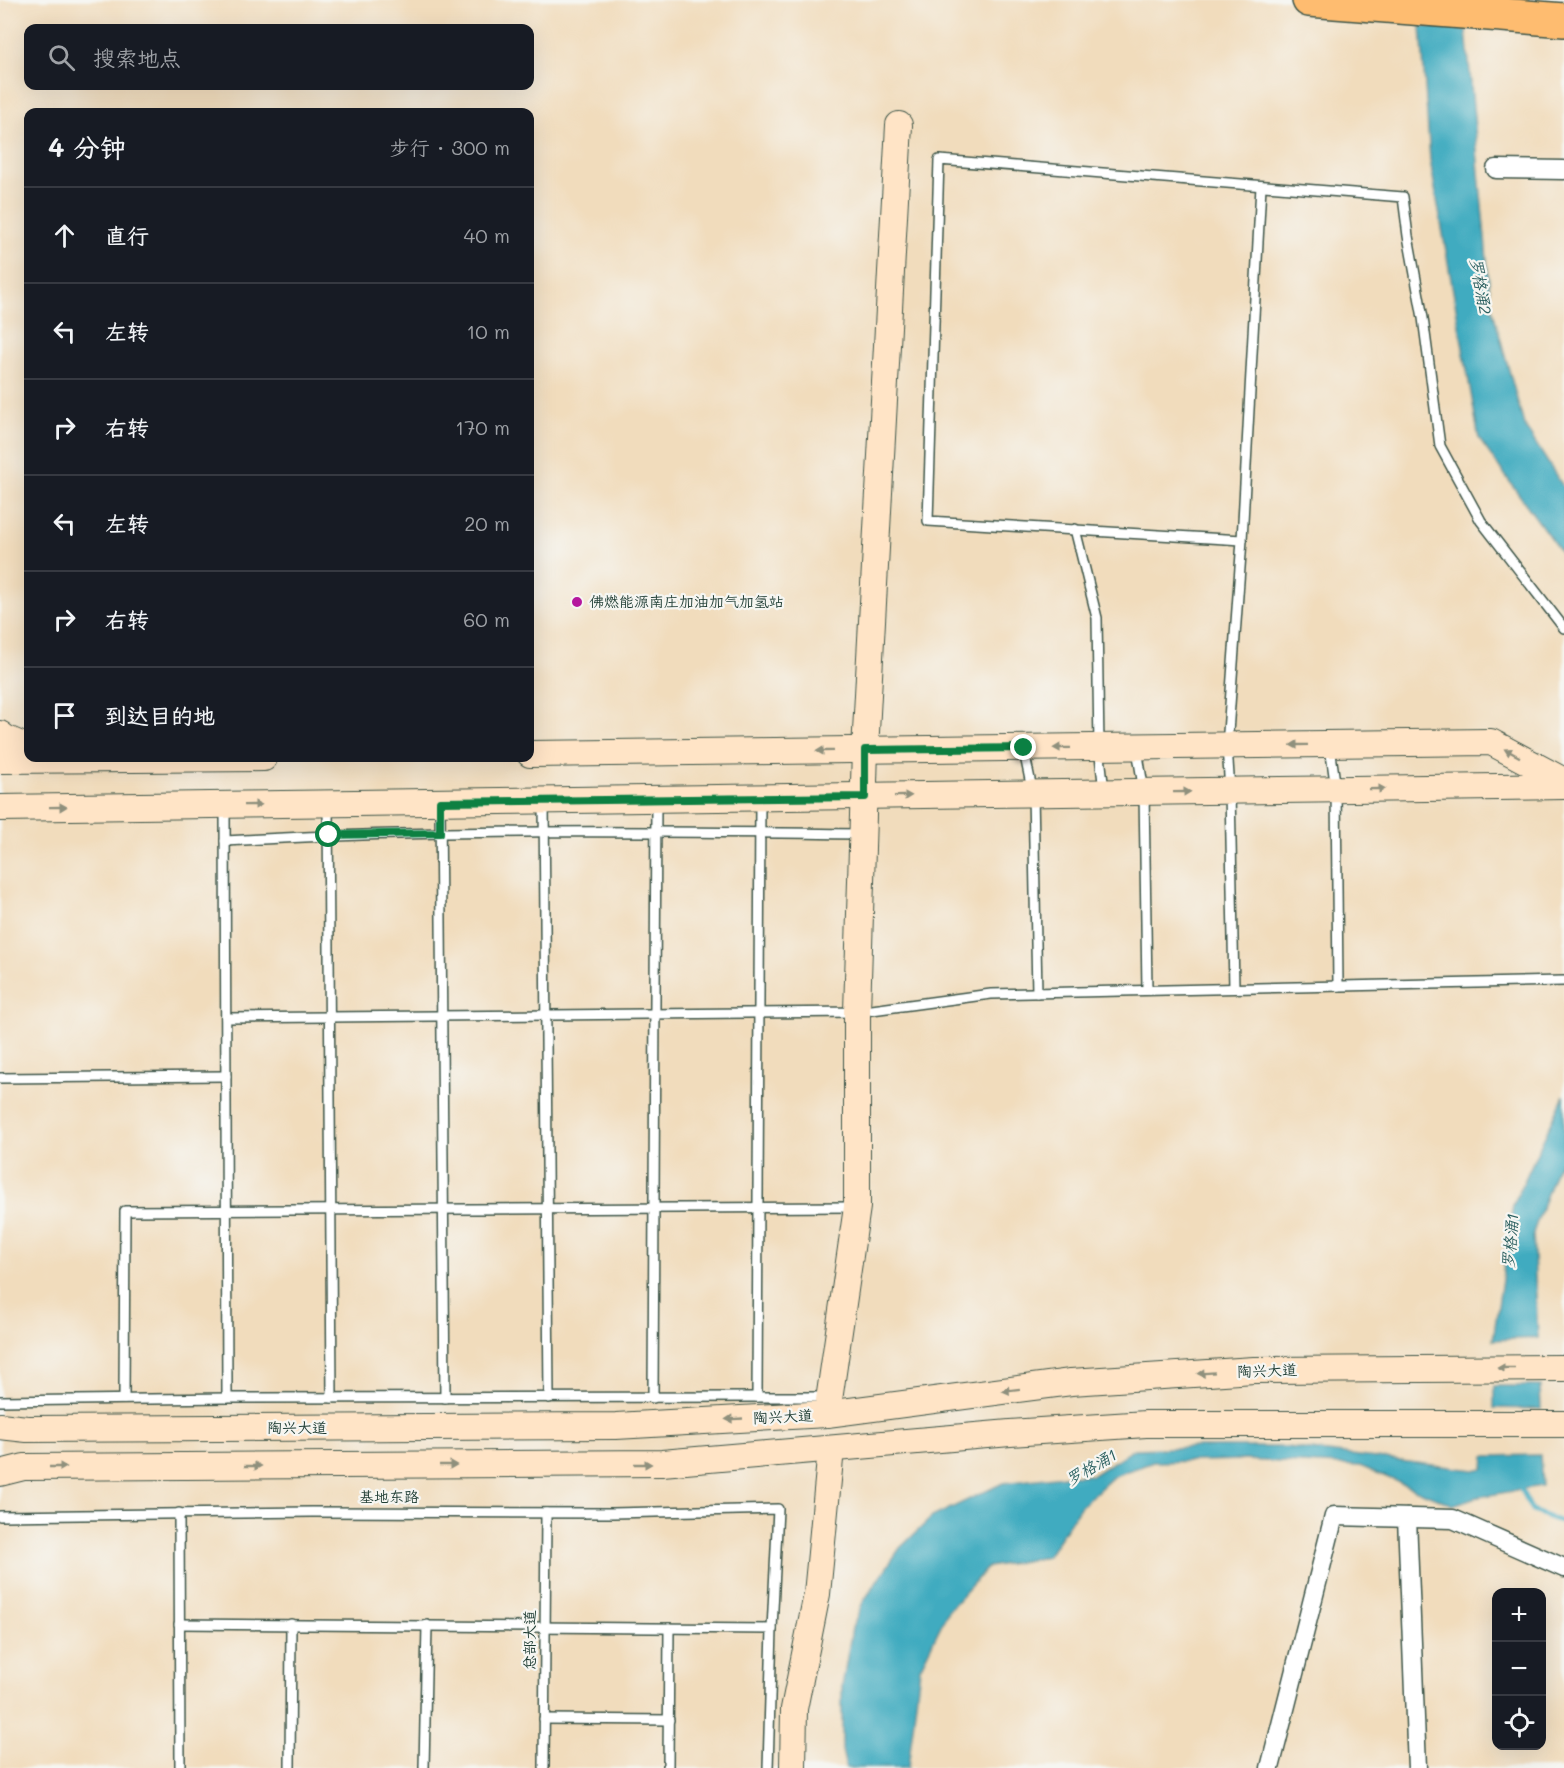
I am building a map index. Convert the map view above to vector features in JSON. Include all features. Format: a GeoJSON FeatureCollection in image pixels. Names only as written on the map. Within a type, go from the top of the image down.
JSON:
{"type":"FeatureCollection","features":[{"type":"Feature","properties":{"kind":"highway"},"geometry":{"type":"LineString","coordinates":[[1309,0],[1564,20]]}},
{"type":"Feature","properties":{"kind":"street"},"geometry":{"type":"LineString","coordinates":[[829,1405],[857,1207],[857,1012],[865,750],[899,125]]}},
{"type":"Feature","properties":{"kind":"street"},"geometry":{"type":"LineString","coordinates":[[1496,169],[1564,170]]}},
{"type":"Feature","properties":{"kind":"street"},"geometry":{"type":"LineString","coordinates":[[0,734],[24,746]]}},
{"type":"Feature","properties":{"kind":"street"},"geometry":{"type":"LineString","coordinates":[[534,754],[1491,742],[1564,781]]}},
{"type":"Feature","properties":{"kind":"street"},"geometry":{"type":"LineString","coordinates":[[0,760],[24,760]]}},
{"type":"Feature","properties":{"kind":"street"},"geometry":{"type":"LineString","coordinates":[[0,808],[1564,786]]}},
{"type":"Feature","properties":{"kind":"street"},"geometry":{"type":"LineString","coordinates":[[0,820],[26,807]]}},
{"type":"Feature","properties":{"kind":"street","name":"陶兴大道"},"geometry":{"type":"LineString","coordinates":[[0,1426],[27,1429],[616,1426],[1071,1382],[1254,1370],[1564,1368]]}},
{"type":"Feature","properties":{"kind":"street"},"geometry":{"type":"LineString","coordinates":[[0,1473],[24,1467],[662,1463],[1010,1433],[1146,1424],[1564,1424]]}},
{"type":"Feature","properties":{"kind":"street"},"geometry":{"type":"LineString","coordinates":[[24,1467],[27,1429]]}},
{"type":"Feature","properties":{"kind":"street"},"geometry":{"type":"LineString","coordinates":[[794,1768],[794,1709],[817,1594],[831,1449]]}},
{"type":"Feature","properties":{"kind":"street"},"geometry":{"type":"LineString","coordinates":[[1270,1768],[1334,1516],[1453,1519],[1564,1568]]}},
{"type":"Feature","properties":{"kind":"street"},"geometry":{"type":"LineString","coordinates":[[1407,1518],[1417,1768]]}},
{"type":"Feature","properties":{"kind":"lane"},"geometry":{"type":"LineString","coordinates":[[1242,540],[928,521],[939,160],[1403,197],[1423,318],[1440,446],[1481,521],[1564,628]]}},
{"type":"Feature","properties":{"kind":"lane"},"geometry":{"type":"LineString","coordinates":[[1234,988],[1227,746],[1242,540],[1261,186]]}},
{"type":"Feature","properties":{"kind":"lane"},"geometry":{"type":"LineString","coordinates":[[1075,530],[1097,618],[1099,747],[1104,793]]}},
{"type":"Feature","properties":{"kind":"lane"},"geometry":{"type":"LineString","coordinates":[[1330,745],[1336,789],[1338,986]]}},
{"type":"Feature","properties":{"kind":"lane"},"geometry":{"type":"LineString","coordinates":[[1137,747],[1144,792],[1147,990]]}},
{"type":"Feature","properties":{"kind":"lane"},"geometry":{"type":"LineString","coordinates":[[1024,748],[1033,794],[1037,993]]}},
{"type":"Feature","properties":{"kind":"lane"},"geometry":{"type":"LineString","coordinates":[[757,1397],[760,798]]}},
{"type":"Feature","properties":{"kind":"lane"},"geometry":{"type":"LineString","coordinates":[[653,1398],[656,800]]}},
{"type":"Feature","properties":{"kind":"lane"},"geometry":{"type":"LineString","coordinates":[[544,801],[549,1398]]}},
{"type":"Feature","properties":{"kind":"lane"},"geometry":{"type":"LineString","coordinates":[[440,802],[445,1398]]}},
{"type":"Feature","properties":{"kind":"lane"},"geometry":{"type":"LineString","coordinates":[[328,804],[332,1398]]}},
{"type":"Feature","properties":{"kind":"lane"},"geometry":{"type":"LineString","coordinates":[[225,805],[227,1398]]}},
{"type":"Feature","properties":{"kind":"lane"},"geometry":{"type":"LineString","coordinates":[[225,841],[329,835],[440,833],[863,834]]}},
{"type":"Feature","properties":{"kind":"lane"},"geometry":{"type":"LineString","coordinates":[[226,1018],[857,1012],[991,994],[1564,981]]}},
{"type":"Feature","properties":{"kind":"lane"},"geometry":{"type":"LineString","coordinates":[[0,1078],[226,1076]]}},
{"type":"Feature","properties":{"kind":"lane"},"geometry":{"type":"LineString","coordinates":[[124,1399],[125,1211],[857,1207]]}},
{"type":"Feature","properties":{"kind":"lane"},"geometry":{"type":"LineString","coordinates":[[0,1401],[227,1398],[757,1397],[829,1405]]}},
{"type":"Feature","properties":{"kind":"lane","name":"基地东路"},"geometry":{"type":"LineString","coordinates":[[0,1515],[546,1513],[778,1509],[772,1629]]}},
{"type":"Feature","properties":{"kind":"lane"},"geometry":{"type":"LineString","coordinates":[[179,1513],[180,1768]]}},
{"type":"Feature","properties":{"kind":"lane","name":"总部大道"},"geometry":{"type":"LineString","coordinates":[[544,1768],[546,1513]]}},
{"type":"Feature","properties":{"kind":"lane"},"geometry":{"type":"LineString","coordinates":[[179,1624],[772,1629],[768,1768]]}},
{"type":"Feature","properties":{"kind":"lane"},"geometry":{"type":"LineString","coordinates":[[290,1768],[291,1624]]}},
{"type":"Feature","properties":{"kind":"lane"},"geometry":{"type":"LineString","coordinates":[[424,1768],[427,1626]]}},
{"type":"Feature","properties":{"kind":"lane"},"geometry":{"type":"LineString","coordinates":[[668,1768],[669,1628]]}},
{"type":"Feature","properties":{"kind":"lane"},"geometry":{"type":"LineString","coordinates":[[544,1719],[669,1720]]}},
{"type":"Feature","properties":{"kind":"water","name":"罗格涌2"},"geometry":{"type":"Polygon","coordinates":[[[1421,26],[1466,30],[1491,304],[1524,425],[1564,488],[1564,557],[1479,439],[1430,160],[1421,26]]]}},
{"type":"Feature","properties":{"kind":"water","name":"罗格涌1"},"geometry":{"type":"Polygon","coordinates":[[[1564,1095],[1564,1155],[1554,1174],[1533,1233],[1538,1338],[1493,1340],[1513,1205],[1564,1095]]]}},
{"type":"Feature","properties":{"kind":"water"},"geometry":{"type":"Polygon","coordinates":[[[1494,1386],[1540,1386],[1541,1409],[1494,1408],[1494,1386]]]}},
{"type":"Feature","properties":{"kind":"water"},"geometry":{"type":"Polygon","coordinates":[[[1286,1447],[1474,1470],[1484,1468],[1485,1456],[1540,1455],[1542,1486],[1473,1498],[1453,1505],[1360,1466],[1245,1460],[1153,1462],[1114,1476],[1080,1507],[1047,1557],[988,1567],[948,1611],[920,1668],[908,1768],[846,1768],[842,1750],[842,1687],[852,1628],[863,1602],[900,1548],[932,1517],[1003,1483],[1093,1475],[1134,1449],[1286,1447]]]}},
{"type":"Feature","properties":{"kind":"waterway"},"geometry":{"type":"LineString","coordinates":[[1518,1484],[1532,1511],[1564,1523]]}},
{"type":"Feature","properties":{"kind":"place","name":"佛燃能源南庄加油加气加氢站"},"geometry":{"type":"Point","coordinates":[577,602]}},
{"type":"Feature","properties":{"kind":"route"},"geometry":{"type":"LineString","coordinates":[[329,835],[440,833],[440,802],[865,797],[865,750],[1024,748]]}}]}
